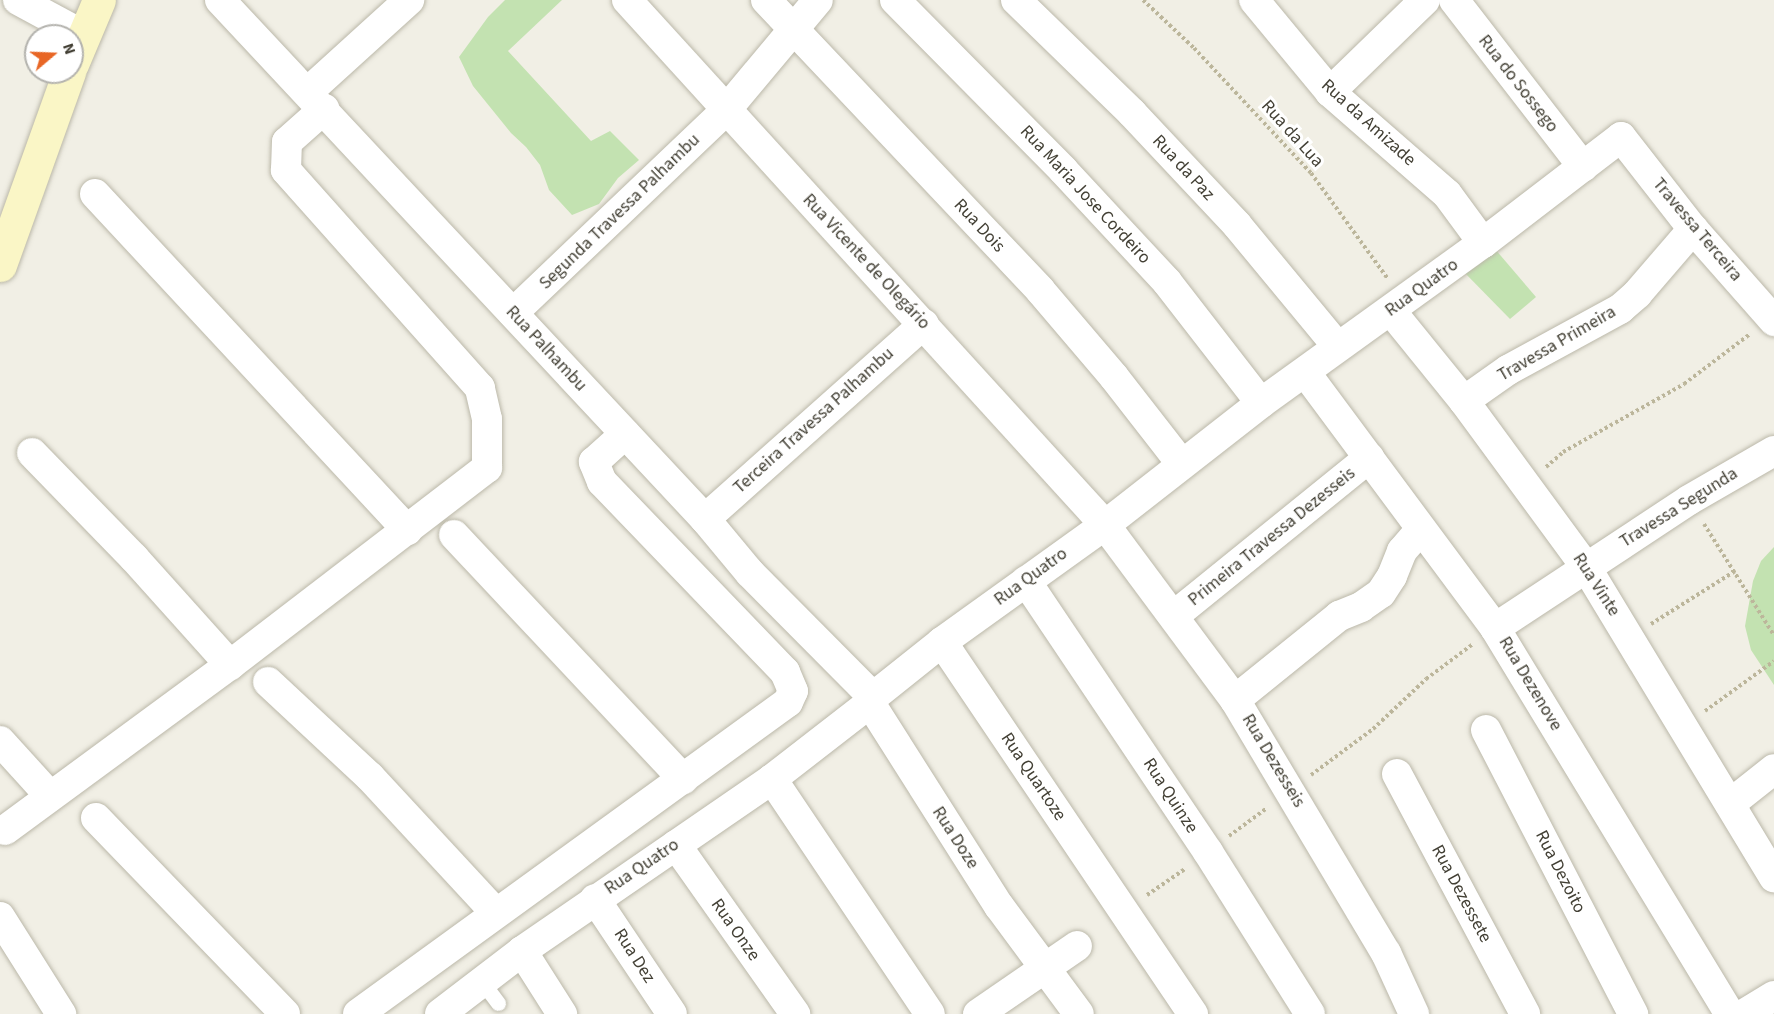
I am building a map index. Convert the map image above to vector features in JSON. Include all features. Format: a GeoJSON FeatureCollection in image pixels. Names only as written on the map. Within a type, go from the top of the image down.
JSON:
{"type":"FeatureCollection","features":[{"type":"Feature","properties":{"kind":"main road"},"geometry":{"type":"LineString","coordinates":[[84,34],[99,0]]}},
{"type":"Feature","properties":{"kind":"main road"},"geometry":{"type":"LineString","coordinates":[[0,265],[65,84]]}},
{"type":"Feature","properties":{"kind":"street"},"geometry":{"type":"LineString","coordinates":[[18,0],[46,24]]}},
{"type":"Feature","properties":{"kind":"street","name":"Rua Palhambu"},"geometry":{"type":"LineString","coordinates":[[220,0],[705,519],[750,573],[872,700]]}},
{"type":"Feature","properties":{"kind":"street"},"geometry":{"type":"LineString","coordinates":[[5,830],[230,665],[487,468],[487,419],[480,388],[286,170],[287,142],[316,101],[409,0]]}},
{"type":"Feature","properties":{"kind":"street","name":"Rua Vicente de Olegário"},"geometry":{"type":"LineString","coordinates":[[627,0],[1105,525]]}},
{"type":"Feature","properties":{"kind":"street","name":"Rua Dois"},"geometry":{"type":"LineString","coordinates":[[766,0],[1040,290],[1114,377],[1181,463]]}},
{"type":"Feature","properties":{"kind":"street","name":"Segunda Travessa Palhambu"},"geometry":{"type":"LineString","coordinates":[[513,314],[726,110],[818,0]]}},
{"type":"Feature","properties":{"kind":"street","name":"Rua Maria Jose Cordeiro"},"geometry":{"type":"LineString","coordinates":[[895,0],[1063,170],[1167,282],[1261,403]]}},
{"type":"Feature","properties":{"kind":"street","name":"Rua da Paz"},"geometry":{"type":"LineString","coordinates":[[1016,0],[1132,113],[1237,225],[1338,347]]}},
{"type":"Feature","properties":{"kind":"street","name":"Rua da Amizade"},"geometry":{"type":"LineString","coordinates":[[1254,0],[1330,92],[1447,194],[1483,243]]}},
{"type":"Feature","properties":{"kind":"street"},"geometry":{"type":"LineString","coordinates":[[1330,92],[1425,0]]}},
{"type":"Feature","properties":{"kind":"street","name":"Rua do Sossego"},"geometry":{"type":"LineString","coordinates":[[1454,0],[1583,167]]}},
{"type":"Feature","properties":{"kind":"street","name":"Rua Quatro"},"geometry":{"type":"LineString","coordinates":[[440,1014],[490,993],[522,951],[772,779],[942,642],[1105,525],[1181,463],[1338,347],[1398,306],[1622,137]]}},
{"type":"Feature","properties":{"kind":"street","name":"Travessa Terceira"},"geometry":{"type":"LineString","coordinates":[[1622,137],[1693,229],[1773,319]]}},
{"type":"Feature","properties":{"kind":"street"},"geometry":{"type":"LineString","coordinates":[[94,194],[407,530]]}},
{"type":"Feature","properties":{"kind":"street","name":"Travessa Primeira"},"geometry":{"type":"LineString","coordinates":[[1464,401],[1508,370],[1574,337],[1620,309],[1637,294],[1693,229]]}},
{"type":"Feature","properties":{"kind":"street","name":"Rua Vinte"},"geometry":{"type":"LineString","coordinates":[[1398,306],[1464,401],[1586,567],[1774,877]]}},
{"type":"Feature","properties":{"kind":"street","name":"Terceira Travessa Palhambu"},"geometry":{"type":"LineString","coordinates":[[705,519],[924,324]]}},
{"type":"Feature","properties":{"kind":"street","name":"Rua Dezenove"},"geometry":{"type":"LineString","coordinates":[[1305,372],[1420,530],[1495,628],[1730,1014]]}},
{"type":"Feature","properties":{"kind":"street"},"geometry":{"type":"LineString","coordinates":[[358,1014],[788,702],[793,691],[785,672],[602,482],[594,462],[625,434]]}},
{"type":"Feature","properties":{"kind":"street","name":"Travessa Segunda"},"geometry":{"type":"LineString","coordinates":[[1495,628],[1689,501],[1774,451]]}},
{"type":"Feature","properties":{"kind":"street"},"geometry":{"type":"LineString","coordinates":[[32,453],[134,558],[230,665]]}},
{"type":"Feature","properties":{"kind":"street","name":"Primeira Travessa Dezesseis"},"geometry":{"type":"LineString","coordinates":[[1174,615],[1369,458]]}},
{"type":"Feature","properties":{"kind":"street","name":"Rua Dezesseis"},"geometry":{"type":"LineString","coordinates":[[1105,525],[1235,700],[1386,953],[1414,1014]]}},
{"type":"Feature","properties":{"kind":"street"},"geometry":{"type":"LineString","coordinates":[[1235,700],[1339,616],[1361,607],[1381,593],[1392,576],[1402,551],[1420,530]]}},
{"type":"Feature","properties":{"kind":"street"},"geometry":{"type":"LineString","coordinates":[[454,535],[683,779]]}},
{"type":"Feature","properties":{"kind":"street","name":"Rua Quinze"},"geometry":{"type":"LineString","coordinates":[[1026,580],[1208,852],[1311,1014]]}},
{"type":"Feature","properties":{"kind":"street","name":"Rua Quartoze"},"geometry":{"type":"LineString","coordinates":[[942,642],[1193,1014]]}},
{"type":"Feature","properties":{"kind":"street"},"geometry":{"type":"LineString","coordinates":[[268,682],[370,777],[496,914]]}},
{"type":"Feature","properties":{"kind":"street","name":"Rua Doze"},"geometry":{"type":"LineString","coordinates":[[872,700],[999,906],[1079,1014]]}},
{"type":"Feature","properties":{"kind":"street","name":"Rua Dezoito"},"geometry":{"type":"LineString","coordinates":[[1486,730],[1634,1014]]}},
{"type":"Feature","properties":{"kind":"street"},"geometry":{"type":"LineString","coordinates":[[0,741],[50,796]]}},
{"type":"Feature","properties":{"kind":"street"},"geometry":{"type":"LineString","coordinates":[[1730,804],[1774,769]]}},
{"type":"Feature","properties":{"kind":"street","name":"Rua Dezessete"},"geometry":{"type":"LineString","coordinates":[[1397,774],[1525,1014]]}},
{"type":"Feature","properties":{"kind":"street"},"geometry":{"type":"LineString","coordinates":[[772,779],[930,1014]]}},
{"type":"Feature","properties":{"kind":"street"},"geometry":{"type":"LineString","coordinates":[[96,818],[285,1014]]}},
{"type":"Feature","properties":{"kind":"street","name":"Rua Onze"},"geometry":{"type":"LineString","coordinates":[[676,845],[795,1014]]}},
{"type":"Feature","properties":{"kind":"street","name":"Rua Dez"},"geometry":{"type":"LineString","coordinates":[[596,899],[672,1014]]}},
{"type":"Feature","properties":{"kind":"street"},"geometry":{"type":"LineString","coordinates":[[0,917],[62,1014]]}},
{"type":"Feature","properties":{"kind":"street"},"geometry":{"type":"LineString","coordinates":[[978,1014],[1077,946]]}},
{"type":"Feature","properties":{"kind":"street"},"geometry":{"type":"LineString","coordinates":[[522,951],[562,1014]]}},
{"type":"Feature","properties":{"kind":"street"},"geometry":{"type":"LineString","coordinates":[[1744,1014],[1774,996]]}},
{"type":"Feature","properties":{"kind":"path","name":"Rua da Lua"},"geometry":{"type":"LineString","coordinates":[[1143,0],[1194,48],[1311,173],[1398,306]]}},
{"type":"Feature","properties":{"kind":"path"},"geometry":{"type":"LineString","coordinates":[[1527,484],[1563,452],[1684,384],[1773,319]]}},
{"type":"Feature","properties":{"kind":"path"},"geometry":{"type":"LineString","coordinates":[[1689,501],[1774,635]]}},
{"type":"Feature","properties":{"kind":"path"},"geometry":{"type":"LineString","coordinates":[[1630,637],[1735,571]]}},
{"type":"Feature","properties":{"kind":"path"},"geometry":{"type":"LineString","coordinates":[[1682,728],[1774,661]]}},
{"type":"Feature","properties":{"kind":"green space"},"geometry":{"type":"Polygon","coordinates":[[[505,0],[562,0],[508,51],[591,141],[610,131],[639,160],[618,178],[599,204],[572,215],[549,190],[540,165],[473,86],[459,57],[488,17],[505,0]]]}},
{"type":"Feature","properties":{"kind":"green space"},"geometry":{"type":"Polygon","coordinates":[[[1495,249],[1536,297],[1510,319],[1461,269],[1495,249]]]}},
{"type":"Feature","properties":{"kind":"green space"},"geometry":{"type":"Polygon","coordinates":[[[1774,547],[1774,685],[1751,650],[1745,626],[1753,581],[1761,561],[1774,547]]]}}]}
